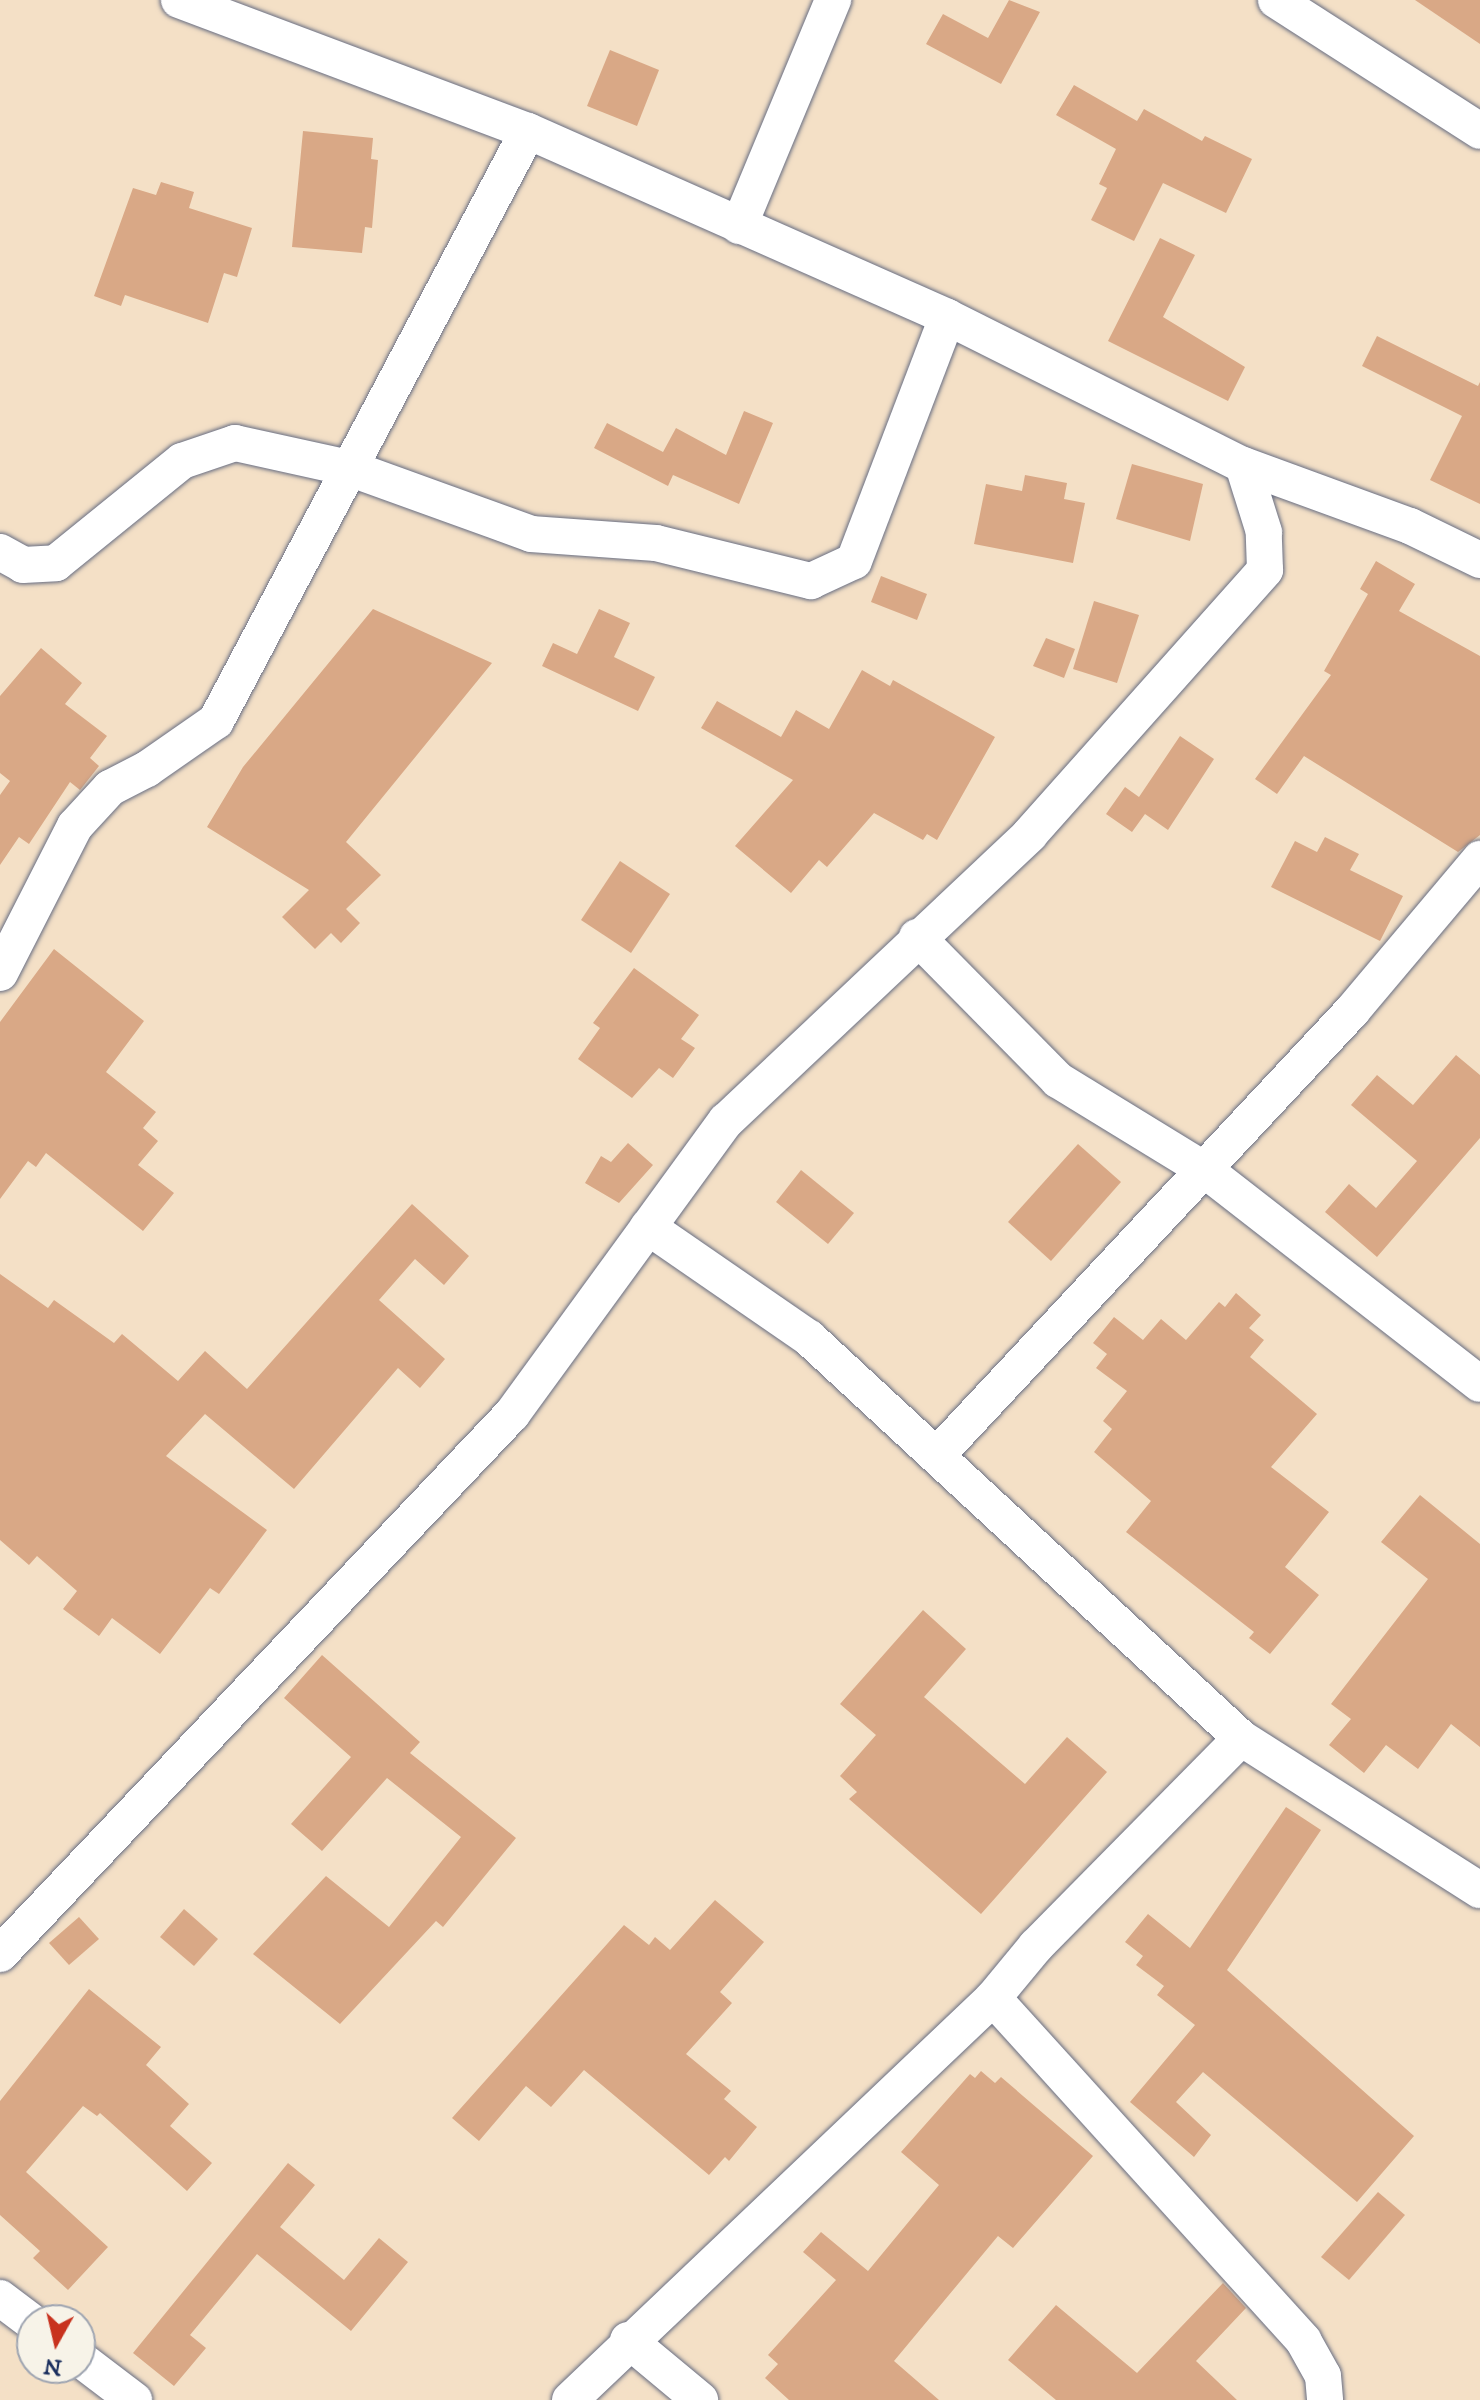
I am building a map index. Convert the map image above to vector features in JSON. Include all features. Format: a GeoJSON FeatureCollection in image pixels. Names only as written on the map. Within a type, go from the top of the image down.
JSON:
{"type":"FeatureCollection","features":[{"type":"Feature","properties":{"kind":"street"},"geometry":{"type":"LineString","coordinates":[[179,0],[528,131],[947,317],[1243,465],[1410,526],[1480,560]]}},
{"type":"Feature","properties":{"kind":"street"},"geometry":{"type":"LineString","coordinates":[[739,226],[833,0]]}},
{"type":"Feature","properties":{"kind":"street"},"geometry":{"type":"LineString","coordinates":[[1285,2],[1480,131]]}},
{"type":"Feature","properties":{"kind":"street"},"geometry":{"type":"LineString","coordinates":[[0,973],[75,826],[110,788],[169,756],[216,721],[528,131]]}},
{"type":"Feature","properties":{"kind":"street"},"geometry":{"type":"LineString","coordinates":[[0,552],[23,565],[56,563],[182,461],[235,443],[349,468],[531,534],[656,543],[811,581],[854,561],[947,317]]}},
{"type":"Feature","properties":{"kind":"street"},"geometry":{"type":"LineString","coordinates":[[0,1954],[512,1414],[726,1121],[917,937],[1029,835],[1265,570],[1264,532],[1243,465]]}},
{"type":"Feature","properties":{"kind":"street"},"geometry":{"type":"LineString","coordinates":[[939,1453],[1352,1011],[1468,894],[1480,859]]}},
{"type":"Feature","properties":{"kind":"street"},"geometry":{"type":"LineString","coordinates":[[917,937],[1058,1080],[1205,1170],[1480,1384]]}},
{"type":"Feature","properties":{"kind":"street"},"geometry":{"type":"LineString","coordinates":[[648,1227],[809,1338],[939,1453],[1241,1738],[1480,1890]]}},
{"type":"Feature","properties":{"kind":"street"},"geometry":{"type":"LineString","coordinates":[[570,2400],[628,2340],[993,1998],[1036,1946],[1241,1738]]}},
{"type":"Feature","properties":{"kind":"street"},"geometry":{"type":"LineString","coordinates":[[993,1998],[1303,2340],[1323,2376],[1325,2400]]}},
{"type":"Feature","properties":{"kind":"street"},"geometry":{"type":"LineString","coordinates":[[628,2340],[700,2400]]}},
{"type":"Feature","properties":{"kind":"street"},"geometry":{"type":"LineString","coordinates":[[96,2371],[134,2400]]}},
{"type":"Feature","properties":{"kind":"building"},"geometry":{"type":"Polygon","coordinates":[[[1009,0],[1040,12],[1001,84],[926,44],[943,14],[988,38],[1009,0]]]}},
{"type":"Feature","properties":{"kind":"building"},"geometry":{"type":"Polygon","coordinates":[[[1415,0],[1480,0],[1480,44],[1415,0]]]}},
{"type":"Feature","properties":{"kind":"building"},"geometry":{"type":"Polygon","coordinates":[[[610,50],[659,70],[637,126],[587,106],[610,50]]]}},
{"type":"Feature","properties":{"kind":"building"},"geometry":{"type":"Polygon","coordinates":[[[1074,85],[1137,121],[1144,109],[1202,141],[1205,136],[1252,159],[1226,213],[1163,183],[1134,241],[1091,220],[1107,188],[1099,184],[1116,149],[1056,115],[1074,85]]]}},
{"type":"Feature","properties":{"kind":"building"},"geometry":{"type":"Polygon","coordinates":[[[303,131],[373,138],[371,159],[378,160],[372,228],[365,227],[362,253],[292,247],[303,131]]]}},
{"type":"Feature","properties":{"kind":"building"},"geometry":{"type":"Polygon","coordinates":[[[161,182],[194,192],[189,208],[252,228],[237,277],[224,273],[208,323],[125,295],[121,306],[94,296],[133,188],[156,195],[161,182]]]}},
{"type":"Feature","properties":{"kind":"building"},"geometry":{"type":"Polygon","coordinates":[[[1160,238],[1195,255],[1163,317],[1245,367],[1228,401],[1108,341],[1160,238]]]}},
{"type":"Feature","properties":{"kind":"building"},"geometry":{"type":"Polygon","coordinates":[[[1377,336],[1478,386],[1480,382],[1480,504],[1430,480],[1462,416],[1362,366],[1377,336]]]}},
{"type":"Feature","properties":{"kind":"building"},"geometry":{"type":"Polygon","coordinates":[[[744,411],[773,423],[739,504],[673,475],[668,486],[594,448],[607,423],[663,452],[676,428],[726,455],[744,411]]]}},
{"type":"Feature","properties":{"kind":"building"},"geometry":{"type":"Polygon","coordinates":[[[1132,464],[1203,484],[1190,541],[1116,519],[1132,464]]]}},
{"type":"Feature","properties":{"kind":"building"},"geometry":{"type":"Polygon","coordinates":[[[1025,475],[1067,483],[1064,499],[1085,503],[1073,563],[974,544],[986,484],[1022,491],[1025,475]]]}},
{"type":"Feature","properties":{"kind":"building"},"geometry":{"type":"Polygon","coordinates":[[[1376,561],[1415,584],[1399,611],[1480,656],[1480,835],[1458,852],[1304,756],[1277,794],[1255,779],[1331,675],[1324,671],[1368,594],[1360,589],[1376,561]]]}},
{"type":"Feature","properties":{"kind":"building"},"geometry":{"type":"Polygon","coordinates":[[[881,576],[927,594],[917,620],[871,602],[881,576]]]}},
{"type":"Feature","properties":{"kind":"building"},"geometry":{"type":"Polygon","coordinates":[[[1094,601],[1139,615],[1117,683],[1073,669],[1094,601]]]}},
{"type":"Feature","properties":{"kind":"building"},"geometry":{"type":"Polygon","coordinates":[[[373,609],[492,663],[346,842],[381,875],[346,909],[360,923],[341,943],[331,933],[315,949],[282,917],[309,890],[207,827],[243,767],[373,609]]]}},
{"type":"Feature","properties":{"kind":"building"},"geometry":{"type":"Polygon","coordinates":[[[599,609],[630,623],[614,657],[655,677],[638,711],[542,666],[553,643],[577,654],[599,609]]]}},
{"type":"Feature","properties":{"kind":"building"},"geometry":{"type":"Polygon","coordinates":[[[1046,638],[1075,649],[1064,678],[1033,666],[1046,638]]]}},
{"type":"Feature","properties":{"kind":"building"},"geometry":{"type":"Polygon","coordinates":[[[41,648],[82,683],[65,704],[107,736],[90,758],[99,766],[80,790],[70,782],[29,844],[19,837],[0,865],[0,795],[10,781],[0,773],[0,696],[41,648]]]}},
{"type":"Feature","properties":{"kind":"building"},"geometry":{"type":"Polygon","coordinates":[[[862,670],[890,686],[893,680],[995,737],[937,840],[927,834],[923,840],[874,813],[827,867],[819,860],[791,893],[735,846],[793,780],[701,728],[717,701],[781,737],[796,710],[829,729],[862,670]]]}},
{"type":"Feature","properties":{"kind":"building"},"geometry":{"type":"Polygon","coordinates":[[[1180,736],[1214,759],[1168,830],[1145,814],[1132,832],[1106,814],[1125,787],[1139,797],[1180,736]]]}},
{"type":"Feature","properties":{"kind":"building"},"geometry":{"type":"Polygon","coordinates":[[[1325,837],[1359,854],[1350,870],[1403,896],[1380,941],[1271,887],[1295,841],[1317,852],[1325,837]]]}},
{"type":"Feature","properties":{"kind":"building"},"geometry":{"type":"Polygon","coordinates":[[[620,861],[670,894],[631,953],[581,920],[620,861]]]}},
{"type":"Feature","properties":{"kind":"building"},"geometry":{"type":"Polygon","coordinates":[[[54,949],[144,1021],[106,1072],[156,1112],[143,1128],[158,1141],[138,1165],[174,1193],[143,1231],[46,1153],[36,1167],[28,1161],[0,1199],[0,1022],[54,949]]]}},
{"type":"Feature","properties":{"kind":"building"},"geometry":{"type":"Polygon","coordinates":[[[634,968],[699,1015],[681,1039],[695,1048],[673,1078],[659,1068],[632,1098],[578,1059],[600,1028],[593,1023],[634,968]]]}},
{"type":"Feature","properties":{"kind":"building"},"geometry":{"type":"Polygon","coordinates":[[[1456,1055],[1480,1075],[1480,1138],[1377,1257],[1325,1212],[1349,1184],[1376,1208],[1417,1161],[1351,1105],[1377,1075],[1413,1105],[1456,1055]]]}},
{"type":"Feature","properties":{"kind":"building"},"geometry":{"type":"Polygon","coordinates":[[[628,1143],[653,1165],[619,1203],[585,1183],[601,1156],[611,1162],[628,1143]]]}},
{"type":"Feature","properties":{"kind":"building"},"geometry":{"type":"Polygon","coordinates":[[[1078,1144],[1121,1182],[1051,1261],[1008,1222],[1078,1144]]]}},
{"type":"Feature","properties":{"kind":"building"},"geometry":{"type":"Polygon","coordinates":[[[801,1170],[854,1213],[828,1244],[776,1202],[801,1170]]]}},
{"type":"Feature","properties":{"kind":"building"},"geometry":{"type":"Polygon","coordinates":[[[412,1204],[469,1256],[444,1285],[415,1259],[379,1300],[445,1359],[420,1388],[398,1368],[294,1489],[205,1414],[166,1456],[267,1530],[219,1594],[210,1588],[160,1654],[112,1618],[99,1636],[63,1609],[77,1591],[37,1556],[29,1565],[0,1540],[0,1274],[48,1308],[54,1300],[114,1343],[122,1334],[178,1381],[205,1351],[247,1389],[412,1204]]]}},
{"type":"Feature","properties":{"kind":"building"},"geometry":{"type":"Polygon","coordinates":[[[1236,1293],[1261,1315],[1249,1328],[1264,1340],[1250,1357],[1317,1414],[1271,1467],[1329,1512],[1285,1567],[1319,1595],[1270,1654],[1249,1638],[1254,1632],[1126,1532],[1151,1501],[1094,1452],[1112,1429],[1103,1421],[1127,1391],[1096,1368],[1107,1354],[1093,1343],[1114,1317],[1143,1340],[1161,1319],[1186,1340],[1219,1302],[1225,1307],[1236,1293]]]}},
{"type":"Feature","properties":{"kind":"building"},"geometry":{"type":"Polygon","coordinates":[[[1420,1495],[1480,1544],[1480,1747],[1451,1724],[1418,1769],[1386,1745],[1364,1773],[1329,1745],[1351,1719],[1331,1704],[1428,1579],[1381,1542],[1420,1495]]]}},
{"type":"Feature","properties":{"kind":"building"},"geometry":{"type":"Polygon","coordinates":[[[923,1610],[966,1649],[924,1697],[1025,1784],[1067,1737],[1107,1772],[981,1914],[849,1799],[857,1792],[840,1776],[876,1735],[840,1704],[923,1610]]]}},
{"type":"Feature","properties":{"kind":"building"},"geometry":{"type":"Polygon","coordinates":[[[322,1655],[420,1742],[410,1753],[516,1838],[443,1927],[436,1921],[340,2024],[253,1954],[326,1876],[389,1927],[461,1837],[387,1778],[322,1851],[291,1824],[351,1757],[284,1698],[322,1655]]]}},
{"type":"Feature","properties":{"kind":"building"},"geometry":{"type":"Polygon","coordinates":[[[1286,1807],[1321,1830],[1227,1970],[1414,2136],[1357,2202],[1203,2072],[1176,2102],[1211,2135],[1194,2157],[1130,2102],[1195,2025],[1157,1995],[1164,1986],[1136,1965],[1143,1956],[1125,1942],[1148,1914],[1190,1948],[1286,1807]]]}},
{"type":"Feature","properties":{"kind":"building"},"geometry":{"type":"Polygon","coordinates":[[[715,1900],[764,1942],[720,1992],[732,2003],[686,2054],[731,2091],[724,2099],[757,2127],[729,2161],[725,2157],[709,2175],[584,2070],[551,2107],[526,2086],[479,2141],[452,2118],[624,1925],[649,1945],[655,1937],[670,1950],[715,1900]]]}},
{"type":"Feature","properties":{"kind":"building"},"geometry":{"type":"Polygon","coordinates":[[[184,1909],[218,1939],[194,1966],[160,1937],[184,1909]]]}},
{"type":"Feature","properties":{"kind":"building"},"geometry":{"type":"Polygon","coordinates":[[[79,1917],[99,1939],[69,1965],[49,1943],[79,1917]]]}},
{"type":"Feature","properties":{"kind":"building"},"geometry":{"type":"Polygon","coordinates":[[[89,1989],[161,2047],[146,2065],[189,2104],[170,2126],[212,2163],[187,2191],[100,2113],[97,2116],[83,2106],[26,2172],[108,2247],[68,2290],[33,2258],[40,2251],[0,2215],[0,2101],[89,1989]]]}},
{"type":"Feature","properties":{"kind":"building"},"geometry":{"type":"Polygon","coordinates":[[[981,2071],[995,2083],[1001,2077],[1093,2156],[1013,2248],[998,2236],[894,2361],[939,2400],[789,2400],[765,2378],[778,2364],[768,2355],[836,2280],[803,2252],[821,2232],[868,2271],[939,2185],[901,2152],[970,2074],[975,2078],[981,2071]]]}},
{"type":"Feature","properties":{"kind":"building"},"geometry":{"type":"Polygon","coordinates":[[[288,2163],[315,2185],[280,2227],[344,2280],[379,2238],[408,2262],[351,2331],[257,2254],[190,2335],[206,2348],[174,2386],[133,2353],[288,2163]]]}},
{"type":"Feature","properties":{"kind":"building"},"geometry":{"type":"Polygon","coordinates":[[[1378,2192],[1405,2215],[1349,2280],[1321,2257],[1378,2192]]]}},
{"type":"Feature","properties":{"kind":"building"},"geometry":{"type":"Polygon","coordinates":[[[1223,2283],[1246,2308],[1196,2361],[1237,2400],[1056,2400],[1008,2360],[1056,2305],[1137,2373],[1223,2283]]]}}]}
